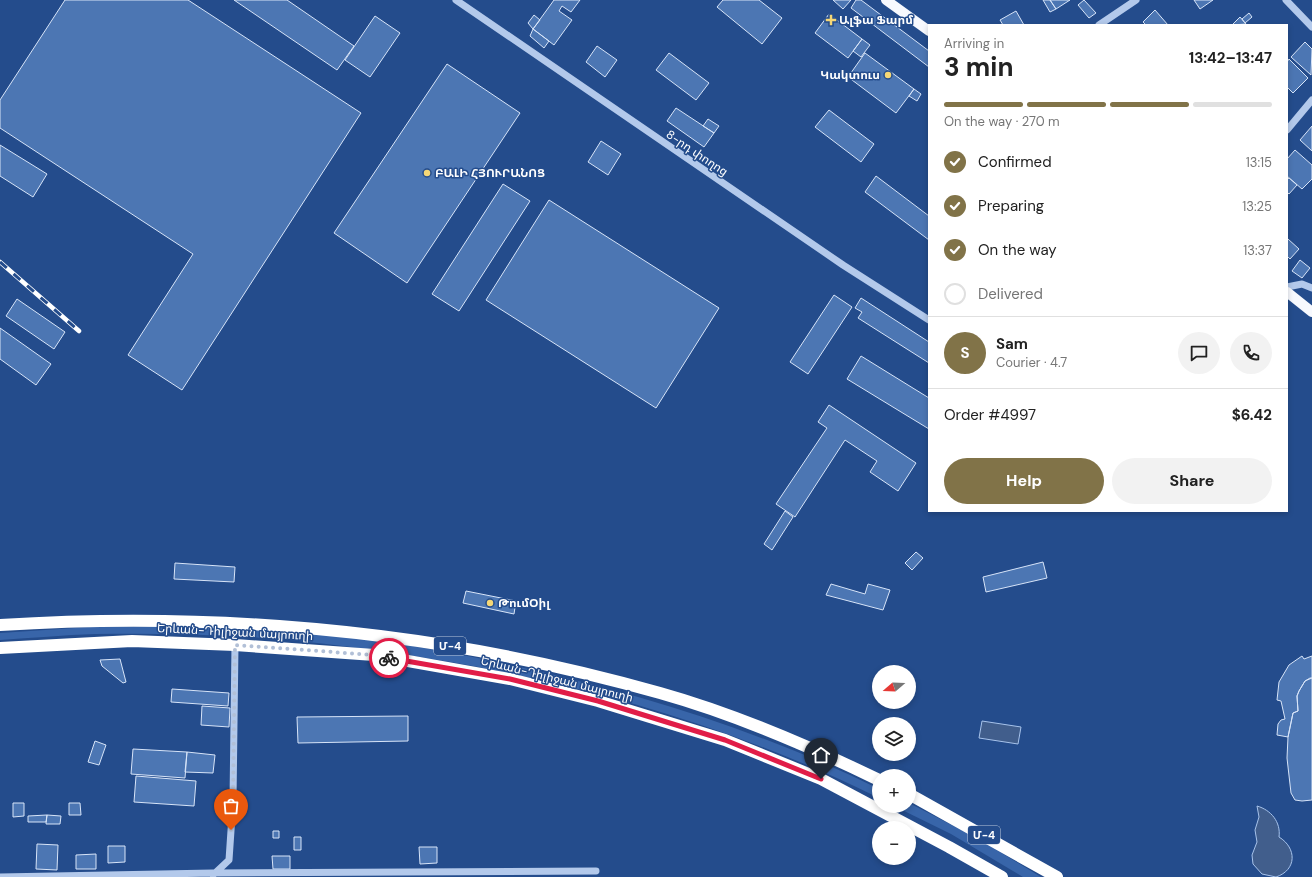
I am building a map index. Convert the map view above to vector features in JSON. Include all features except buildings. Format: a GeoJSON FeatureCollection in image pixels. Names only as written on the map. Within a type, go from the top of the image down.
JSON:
{"type":"FeatureCollection","features":[{"type":"Feature","properties":{"kind":"highway","name":"Երևան-Դիլիջան մայրուղի"},"geometry":{"type":"LineString","coordinates":[[0,625],[130,620],[244,623],[322,629],[509,656],[580,672],[668,696],[732,717],[837,760],[872,777]]}},
{"type":"Feature","properties":{"kind":"highway","name":"Երևան-Դիլիջան մայրուղի"},"geometry":{"type":"LineString","coordinates":[[0,648],[132,641],[235,645],[374,655],[518,681],[598,701],[725,740],[821,779],[1002,877]]}},
{"type":"Feature","properties":{"kind":"highway","name":"Մ-4"},"geometry":{"type":"LineString","coordinates":[[916,798],[1057,877]]}},
{"type":"Feature","properties":{"kind":"main road"},"geometry":{"type":"LineString","coordinates":[[886,0],[928,30]]}},
{"type":"Feature","properties":{"kind":"main road"},"geometry":{"type":"LineString","coordinates":[[1288,293],[1312,312]]}},
{"type":"Feature","properties":{"kind":"street","name":"8-րդ փողոց"},"geometry":{"type":"LineString","coordinates":[[456,0],[837,261],[928,319]]}},
{"type":"Feature","properties":{"kind":"street"},"geometry":{"type":"LineString","coordinates":[[1100,24],[1136,0]]}},
{"type":"Feature","properties":{"kind":"street"},"geometry":{"type":"LineString","coordinates":[[1286,0],[1312,27]]}},
{"type":"Feature","properties":{"kind":"street"},"geometry":{"type":"LineString","coordinates":[[1288,129],[1312,100]]}},
{"type":"Feature","properties":{"kind":"street"},"geometry":{"type":"LineString","coordinates":[[1288,287],[1312,283]]}},
{"type":"Feature","properties":{"kind":"street"},"geometry":{"type":"LineString","coordinates":[[1302,284],[1312,288]]}},
{"type":"Feature","properties":{"kind":"street"},"geometry":{"type":"LineString","coordinates":[[213,875],[229,860],[233,801],[235,645]]}},
{"type":"Feature","properties":{"kind":"street"},"geometry":{"type":"LineString","coordinates":[[0,877],[596,871]]}},
{"type":"Feature","properties":{"kind":"shaded area"},"geometry":{"type":"Polygon","coordinates":[[[206,626],[352,637],[443,651],[511,665],[606,688],[652,701],[745,732],[835,768],[872,786],[872,795],[821,771],[763,747],[703,725],[642,706],[581,690],[519,675],[457,663],[340,646],[231,636],[95,634],[0,640],[0,633],[90,627],[206,626]]]}},
{"type":"Feature","properties":{"kind":"shaded area"},"geometry":{"type":"Polygon","coordinates":[[[982,721],[1021,727],[1018,744],[979,738],[982,721]]]}},
{"type":"Feature","properties":{"kind":"shaded area"},"geometry":{"type":"Polygon","coordinates":[[[1257,806],[1267,810],[1274,817],[1278,826],[1279,837],[1289,847],[1291,853],[1291,864],[1288,869],[1283,874],[1276,877],[1262,874],[1253,864],[1252,855],[1257,842],[1255,830],[1259,817],[1257,806]]]}},
{"type":"Feature","properties":{"kind":"shaded area"},"geometry":{"type":"Polygon","coordinates":[[[916,807],[975,837],[1041,877],[1023,877],[951,834],[908,813],[916,813],[916,807]]]}},
{"type":"Feature","properties":{"kind":"railway"},"geometry":{"type":"LineString","coordinates":[[0,262],[79,331]]}},
{"type":"Feature","properties":{"kind":"way so far"},"geometry":{"type":"LineString","coordinates":[[231,830],[233,801],[235,645],[374,655],[389,658]]}},
{"type":"Feature","properties":{"kind":"place","name":"Ալֆա Ֆարմ"},"geometry":{"type":"Point","coordinates":[831,20]}},
{"type":"Feature","properties":{"kind":"place","name":"Կակտուս"},"geometry":{"type":"Point","coordinates":[888,75]}},
{"type":"Feature","properties":{"kind":"place","name":"ԲԱԼԻ ՀՅՈՒՐԱՆՈՑ"},"geometry":{"type":"Point","coordinates":[427,173]}},
{"type":"Feature","properties":{"kind":"place","name":"ԹումՕիլ"},"geometry":{"type":"Point","coordinates":[490,603]}},
{"type":"Feature","properties":{"kind":"route"},"geometry":{"type":"LineString","coordinates":[[389,658],[510,679],[598,701],[725,740],[821,779]]}}]}
